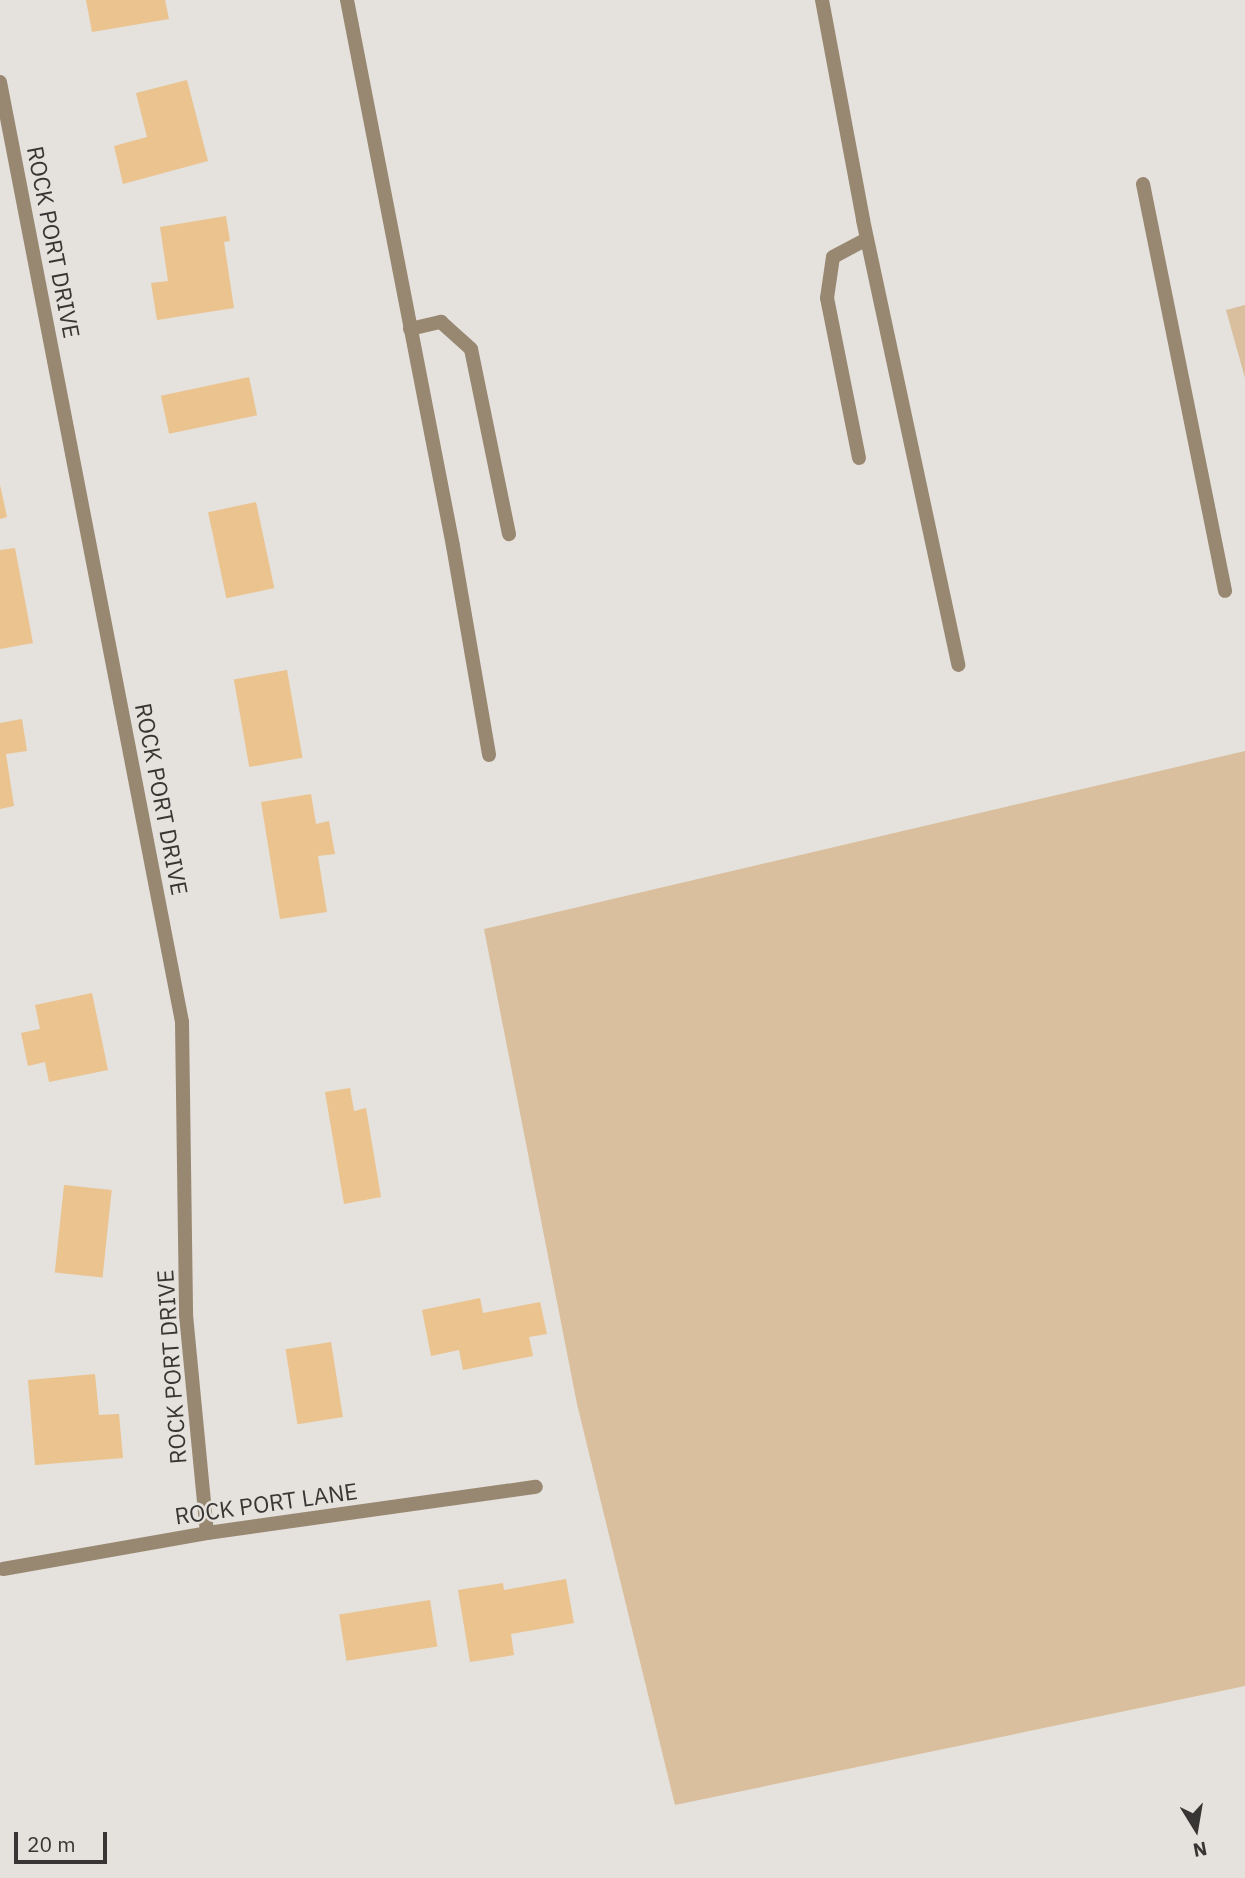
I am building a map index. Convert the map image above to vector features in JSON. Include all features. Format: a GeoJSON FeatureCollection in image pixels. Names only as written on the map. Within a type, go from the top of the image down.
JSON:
{"type":"FeatureCollection","features":[{"type":"Feature","properties":{"kind":"street"},"geometry":{"type":"LineString","coordinates":[[347,0],[489,755]]}},
{"type":"Feature","properties":{"kind":"street"},"geometry":{"type":"LineString","coordinates":[[822,0],[867,239],[958,665]]}},
{"type":"Feature","properties":{"kind":"street","name":"ROCK PORT DRIVE"},"geometry":{"type":"LineString","coordinates":[[0,82],[182,1022],[187,1315],[207,1533]]}},
{"type":"Feature","properties":{"kind":"street"},"geometry":{"type":"LineString","coordinates":[[1143,184],[1225,591]]}},
{"type":"Feature","properties":{"kind":"street"},"geometry":{"type":"LineString","coordinates":[[859,458],[827,298],[833,257],[867,239]]}},
{"type":"Feature","properties":{"kind":"street"},"geometry":{"type":"LineString","coordinates":[[411,329],[440,322],[471,349],[509,534]]}},
{"type":"Feature","properties":{"kind":"street","name":"ROCK PORT LANE"},"geometry":{"type":"LineString","coordinates":[[3,1569],[207,1533],[536,1488]]}},
{"type":"Feature","properties":{"kind":"shaded area"},"geometry":{"type":"Polygon","coordinates":[[[1245,305],[1245,378],[1226,310],[1245,305]]]}},
{"type":"Feature","properties":{"kind":"shaded area"},"geometry":{"type":"Polygon","coordinates":[[[1245,751],[1245,1686],[675,1805],[577,1404],[484,929],[1245,751]]]}},
{"type":"Feature","properties":{"kind":"building"},"geometry":{"type":"Polygon","coordinates":[[[86,0],[165,0],[169,19],[92,32],[86,0]]]}},
{"type":"Feature","properties":{"kind":"building"},"geometry":{"type":"Polygon","coordinates":[[[187,80],[208,161],[123,184],[114,146],[147,137],[136,93],[187,80]]]}},
{"type":"Feature","properties":{"kind":"building"},"geometry":{"type":"Polygon","coordinates":[[[226,216],[230,241],[224,242],[234,308],[157,320],[151,283],[168,281],[160,227],[226,216]]]}},
{"type":"Feature","properties":{"kind":"building"},"geometry":{"type":"Polygon","coordinates":[[[249,377],[257,415],[169,434],[161,396],[249,377]]]}},
{"type":"Feature","properties":{"kind":"building"},"geometry":{"type":"Polygon","coordinates":[[[0,485],[7,517],[0,519],[0,485]]]}},
{"type":"Feature","properties":{"kind":"building"},"geometry":{"type":"Polygon","coordinates":[[[256,502],[274,588],[226,598],[208,512],[256,502]]]}},
{"type":"Feature","properties":{"kind":"building"},"geometry":{"type":"Polygon","coordinates":[[[15,548],[33,643],[0,649],[0,550],[15,548]]]}},
{"type":"Feature","properties":{"kind":"building"},"geometry":{"type":"Polygon","coordinates":[[[287,670],[302,758],[249,767],[234,679],[287,670]]]}},
{"type":"Feature","properties":{"kind":"building"},"geometry":{"type":"Polygon","coordinates":[[[22,719],[27,751],[6,754],[14,806],[0,809],[0,723],[22,719]]]}},
{"type":"Feature","properties":{"kind":"building"},"geometry":{"type":"Polygon","coordinates":[[[311,794],[316,824],[329,821],[335,854],[318,856],[327,912],[280,919],[261,802],[311,794]]]}},
{"type":"Feature","properties":{"kind":"building"},"geometry":{"type":"Polygon","coordinates":[[[92,993],[108,1070],[49,1082],[45,1062],[28,1066],[21,1033],[40,1029],[35,1005],[92,993]]]}},
{"type":"Feature","properties":{"kind":"building"},"geometry":{"type":"Polygon","coordinates":[[[350,1088],[354,1111],[366,1108],[381,1197],[344,1204],[325,1092],[350,1088]]]}},
{"type":"Feature","properties":{"kind":"building"},"geometry":{"type":"Polygon","coordinates":[[[64,1185],[112,1190],[103,1278],[55,1273],[64,1185]]]}},
{"type":"Feature","properties":{"kind":"building"},"geometry":{"type":"Polygon","coordinates":[[[480,1298],[483,1313],[540,1302],[547,1334],[529,1337],[533,1356],[463,1370],[459,1350],[431,1356],[422,1310],[480,1298]]]}},
{"type":"Feature","properties":{"kind":"building"},"geometry":{"type":"Polygon","coordinates":[[[331,1342],[343,1417],[297,1424],[286,1349],[331,1342]]]}},
{"type":"Feature","properties":{"kind":"building"},"geometry":{"type":"Polygon","coordinates":[[[95,1374],[99,1415],[119,1414],[123,1458],[35,1465],[28,1380],[95,1374]]]}},
{"type":"Feature","properties":{"kind":"building"},"geometry":{"type":"Polygon","coordinates":[[[566,1579],[574,1623],[511,1634],[514,1655],[470,1662],[458,1590],[503,1583],[504,1590],[566,1579]]]}},
{"type":"Feature","properties":{"kind":"building"},"geometry":{"type":"Polygon","coordinates":[[[430,1600],[437,1646],[346,1661],[339,1614],[430,1600]]]}}]}
